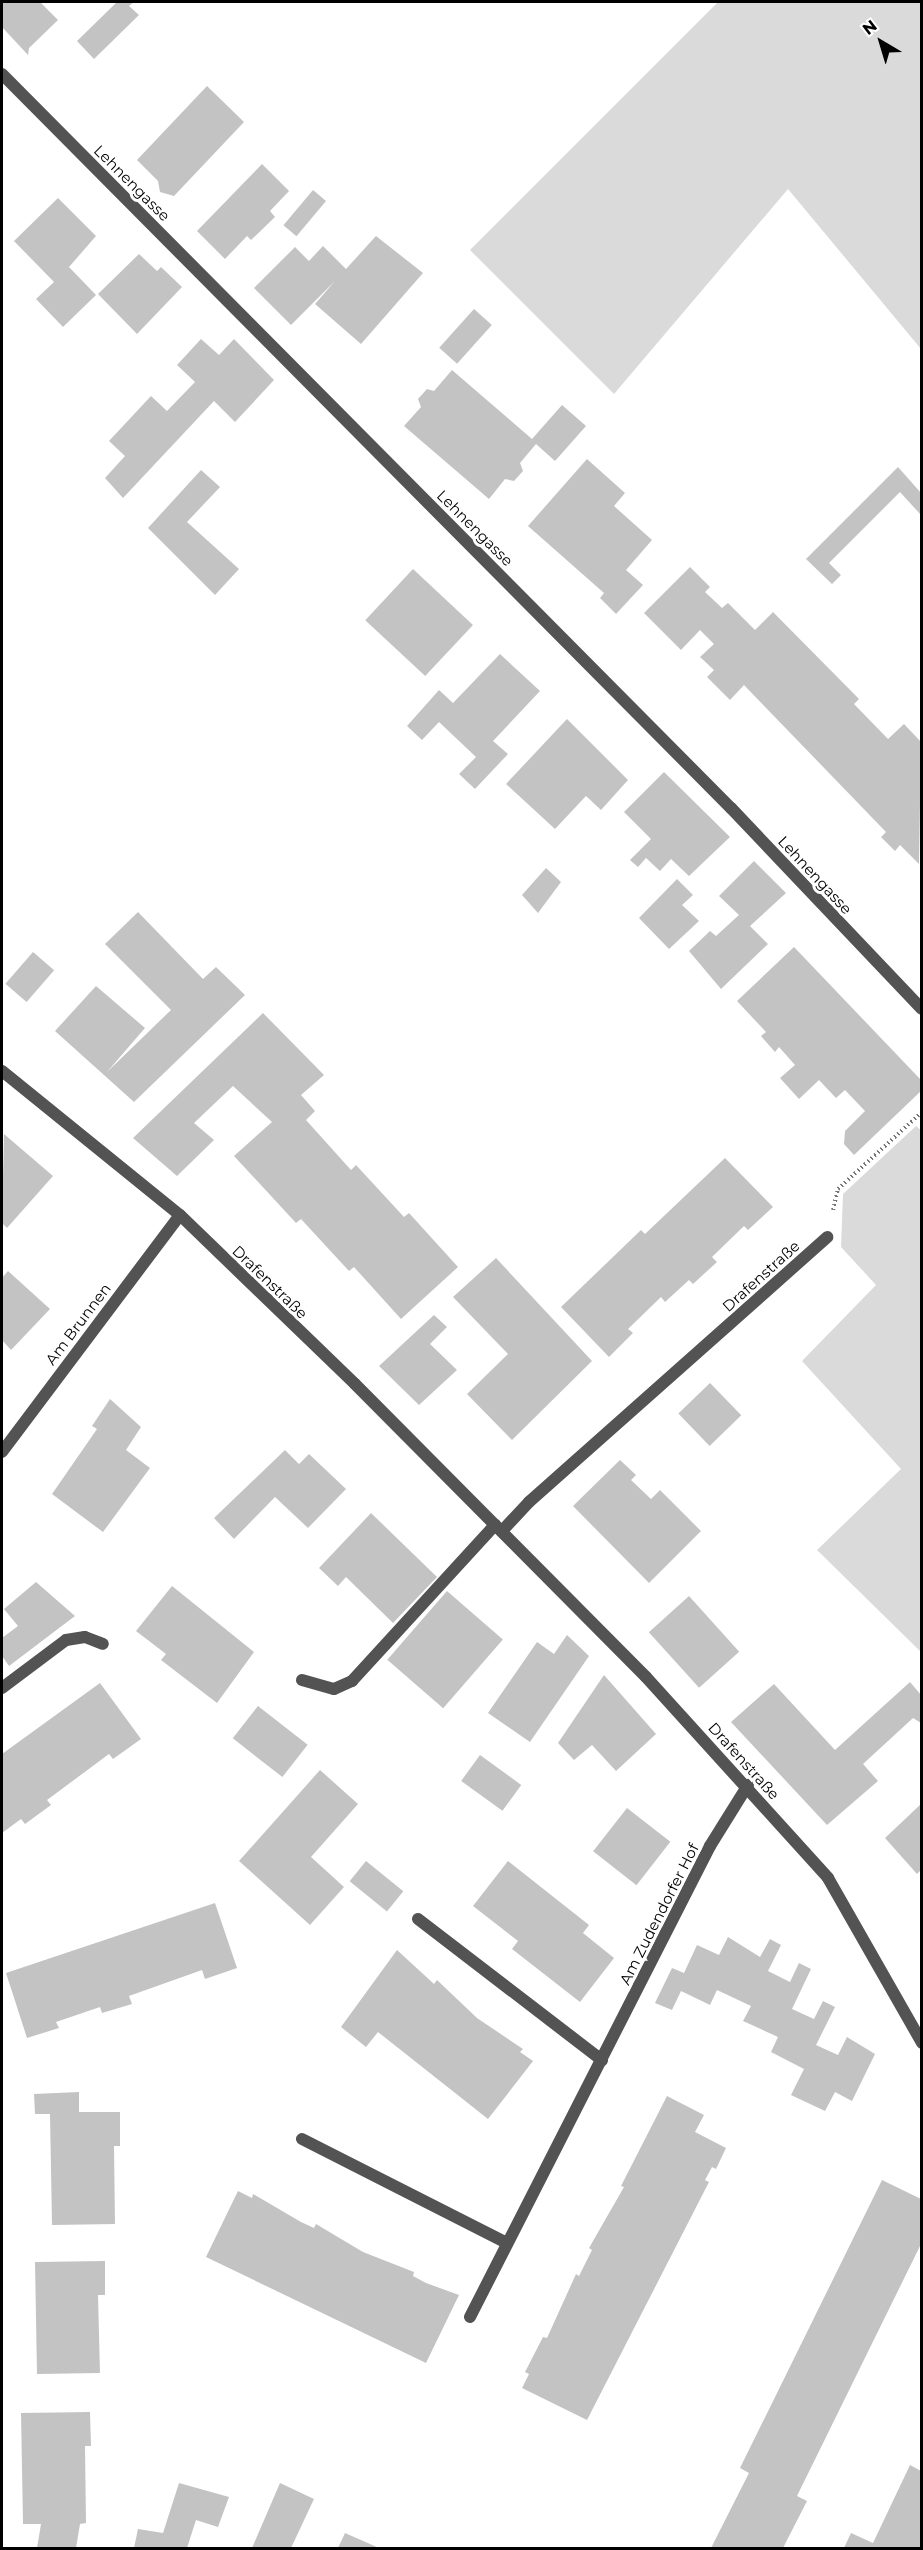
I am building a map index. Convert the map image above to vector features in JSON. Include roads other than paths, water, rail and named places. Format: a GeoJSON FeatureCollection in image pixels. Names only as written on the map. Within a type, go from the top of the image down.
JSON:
{"type":"FeatureCollection","features":[{"type":"Feature","properties":{"kind":"street","name":"Lehnengasse"},"geometry":{"type":"LineString","coordinates":[[2,74],[722,799],[921,1009]]}},
{"type":"Feature","properties":{"kind":"street","name":"Drafenstraße"},"geometry":{"type":"LineString","coordinates":[[2,1071],[180,1215],[499,1528],[748,1785],[828,1878],[921,2043]]}},
{"type":"Feature","properties":{"kind":"street","name":"Am Brunnen"},"geometry":{"type":"LineString","coordinates":[[2,1452],[180,1215]]}},
{"type":"Feature","properties":{"kind":"street","name":"Drafenstraße"},"geometry":{"type":"LineString","coordinates":[[499,1528],[826,1237]]}},
{"type":"Feature","properties":{"kind":"street"},"geometry":{"type":"LineString","coordinates":[[302,1680],[334,1689],[352,1681],[499,1528]]}},
{"type":"Feature","properties":{"kind":"street"},"geometry":{"type":"LineString","coordinates":[[2,1688],[66,1640],[85,1636],[103,1644]]}},
{"type":"Feature","properties":{"kind":"street","name":"Am Zudendorfer Hof"},"geometry":{"type":"LineString","coordinates":[[470,2317],[710,1846],[748,1785]]}},
{"type":"Feature","properties":{"kind":"street"},"geometry":{"type":"LineString","coordinates":[[418,1918],[602,2060]]}},
{"type":"Feature","properties":{"kind":"street"},"geometry":{"type":"LineString","coordinates":[[302,2139],[507,2243]]}}]}
